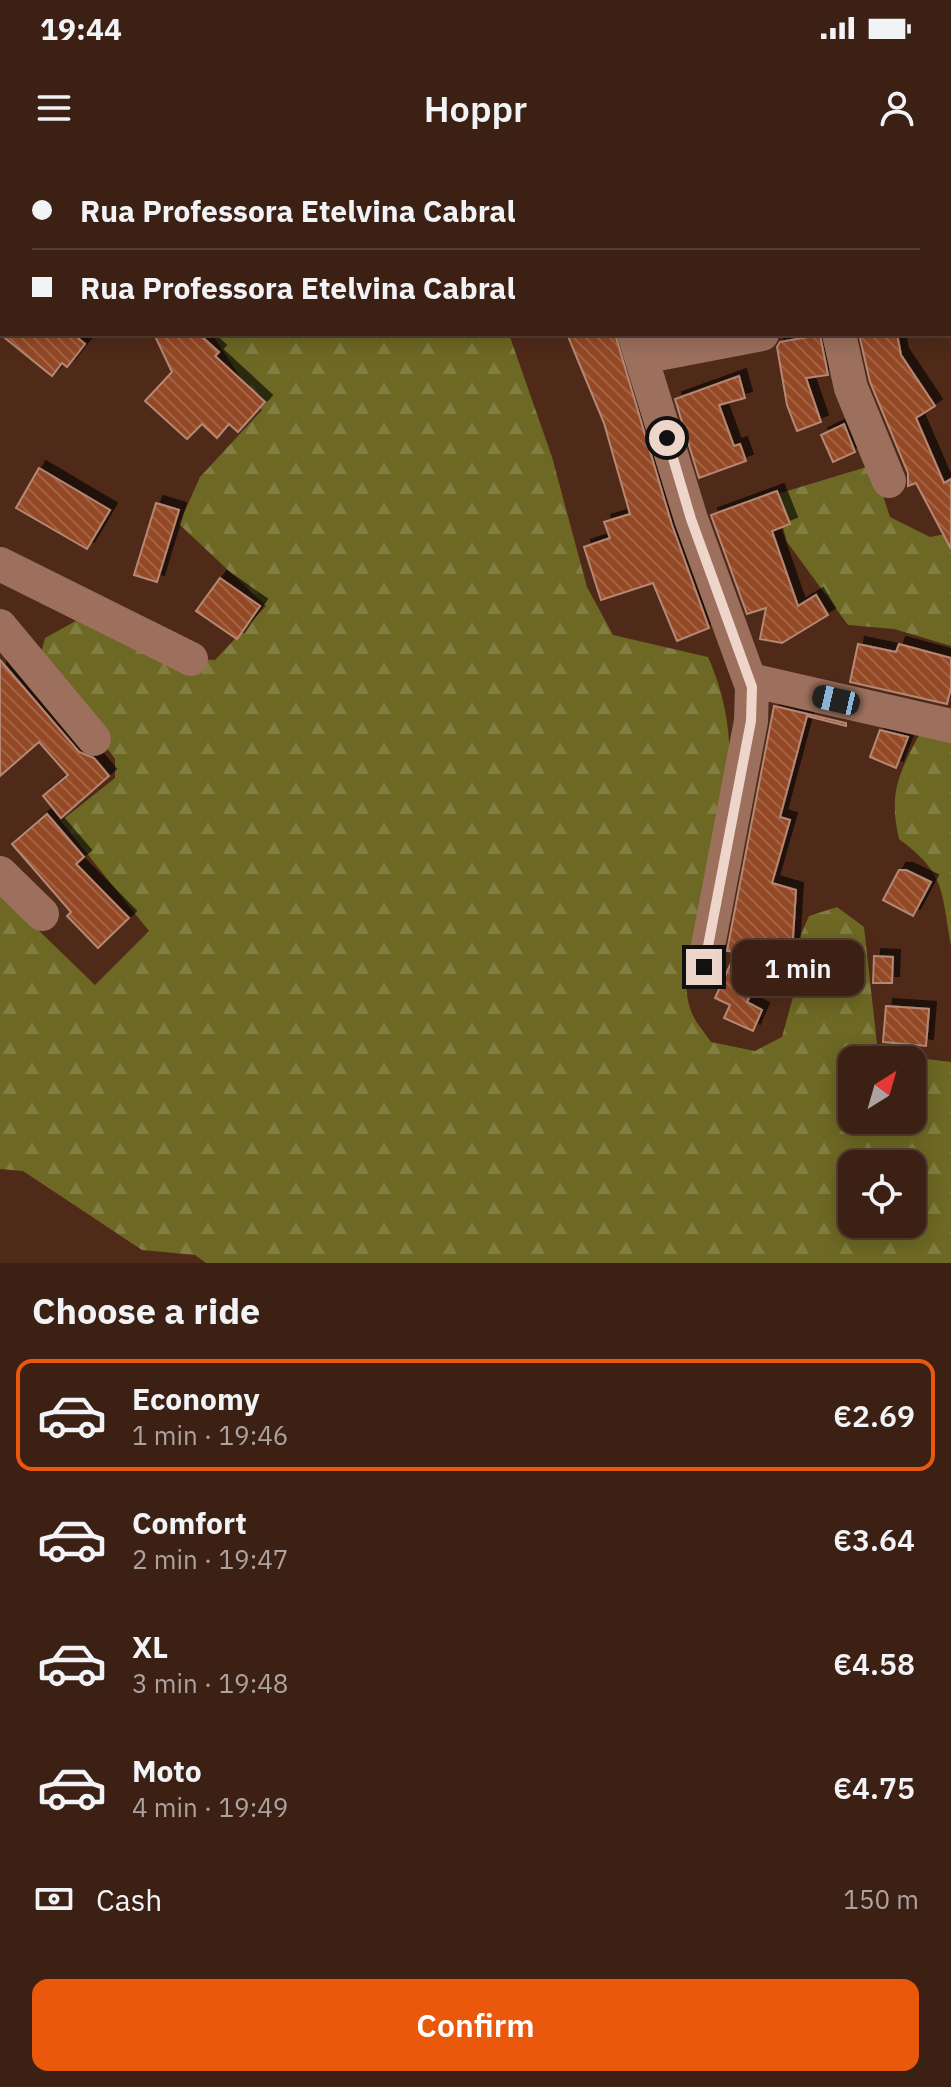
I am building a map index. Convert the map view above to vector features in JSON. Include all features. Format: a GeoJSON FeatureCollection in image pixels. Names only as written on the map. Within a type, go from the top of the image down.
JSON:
{"type":"FeatureCollection","features":[{"type":"Feature","properties":{"kind":"street"},"geometry":{"type":"LineString","coordinates":[[704,967],[751,721],[750,680],[691,519],[638,346],[741,336]]}},
{"type":"Feature","properties":{"kind":"street"},"geometry":{"type":"LineString","coordinates":[[839,336],[851,388],[889,481]]}},
{"type":"Feature","properties":{"kind":"street"},"geometry":{"type":"LineString","coordinates":[[3,569],[191,659]]}},
{"type":"Feature","properties":{"kind":"street"},"geometry":{"type":"LineString","coordinates":[[0,626],[94,739]]}},
{"type":"Feature","properties":{"kind":"street"},"geometry":{"type":"LineString","coordinates":[[750,680],[951,726]]}},
{"type":"Feature","properties":{"kind":"street"},"geometry":{"type":"LineString","coordinates":[[0,873],[42,914]]}},
{"type":"Feature","properties":{"kind":"green space"},"geometry":{"type":"Polygon","coordinates":[[[213,336],[510,336],[552,457],[587,587],[613,635],[708,657],[725,709],[729,735],[729,787],[713,885],[689,957],[687,993],[691,1011],[711,1042],[755,1051],[782,1037],[793,997],[795,948],[809,916],[837,907],[864,927],[877,1046],[838,1046],[838,1134],[926,1134],[926,1059],[951,1062],[951,1263],[206,1263],[195,1255],[142,1250],[23,1171],[0,1169],[0,893],[95,985],[149,931],[61,821],[115,778],[115,759],[40,657],[45,638],[81,618],[160,656],[215,660],[266,606],[179,524],[200,477],[262,410],[213,336]]]}},
{"type":"Feature","properties":{"kind":"green space"},"geometry":{"type":"Polygon","coordinates":[[[873,465],[890,517],[930,537],[951,533],[951,646],[894,629],[848,625],[787,542],[774,495],[873,465]]]}},
{"type":"Feature","properties":{"kind":"green space"},"geometry":{"type":"Polygon","coordinates":[[[925,724],[951,731],[951,945],[939,884],[926,863],[899,839],[896,821],[899,779],[925,724]]]}},
{"type":"Feature","properties":{"kind":"building"},"geometry":{"type":"Polygon","coordinates":[[[2,336],[75,336],[85,344],[67,367],[62,363],[52,376],[2,336]]]}},
{"type":"Feature","properties":{"kind":"building"},"geometry":{"type":"Polygon","coordinates":[[[155,336],[201,336],[219,352],[215,356],[265,402],[238,432],[229,424],[217,438],[202,424],[187,439],[145,401],[172,372],[155,336]]]}},
{"type":"Feature","properties":{"kind":"building"},"geometry":{"type":"Polygon","coordinates":[[[568,336],[616,336],[672,525],[709,628],[677,641],[653,583],[601,600],[584,547],[610,538],[604,522],[630,514],[604,423],[568,336]]]}},
{"type":"Feature","properties":{"kind":"building"},"geometry":{"type":"Polygon","coordinates":[[[820,336],[828,375],[806,378],[821,422],[797,431],[787,405],[777,347],[780,342],[820,336]]]}},
{"type":"Feature","properties":{"kind":"building"},"geometry":{"type":"Polygon","coordinates":[[[859,336],[897,336],[901,355],[935,406],[916,418],[944,483],[951,479],[951,549],[916,483],[908,486],[908,473],[870,382],[859,336]]]}},
{"type":"Feature","properties":{"kind":"building"},"geometry":{"type":"Polygon","coordinates":[[[739,376],[745,398],[719,405],[734,446],[740,444],[746,461],[699,478],[675,399],[739,376]]]}},
{"type":"Feature","properties":{"kind":"building"},"geometry":{"type":"Polygon","coordinates":[[[844,424],[855,452],[833,462],[821,435],[844,424]]]}},
{"type":"Feature","properties":{"kind":"building"},"geometry":{"type":"Polygon","coordinates":[[[39,468],[110,510],[87,549],[16,508],[39,468]]]}},
{"type":"Feature","properties":{"kind":"building"},"geometry":{"type":"Polygon","coordinates":[[[777,491],[790,524],[772,531],[798,606],[816,595],[828,615],[782,643],[760,639],[766,608],[747,614],[711,515],[777,491]]]}},
{"type":"Feature","properties":{"kind":"building"},"geometry":{"type":"Polygon","coordinates":[[[156,503],[179,510],[157,582],[134,575],[156,503]]]}},
{"type":"Feature","properties":{"kind":"building"},"geometry":{"type":"Polygon","coordinates":[[[220,578],[260,606],[237,639],[196,611],[220,578]]]}},
{"type":"Feature","properties":{"kind":"building"},"geometry":{"type":"Polygon","coordinates":[[[858,644],[896,652],[899,644],[951,658],[951,688],[947,704],[850,682],[858,644]]]}},
{"type":"Feature","properties":{"kind":"building"},"geometry":{"type":"Polygon","coordinates":[[[0,660],[79,752],[94,758],[109,776],[61,818],[43,796],[68,775],[39,742],[0,776],[0,660]]]}},
{"type":"Feature","properties":{"kind":"building"},"geometry":{"type":"Polygon","coordinates":[[[774,706],[846,723],[846,726],[807,716],[780,817],[790,820],[772,883],[796,890],[791,970],[763,968],[747,1002],[762,1010],[753,1031],[724,1018],[730,1005],[715,998],[736,952],[727,951],[774,706]]]}},
{"type":"Feature","properties":{"kind":"building"},"geometry":{"type":"Polygon","coordinates":[[[880,730],[908,737],[896,768],[870,757],[880,730]]]}},
{"type":"Feature","properties":{"kind":"building"},"geometry":{"type":"Polygon","coordinates":[[[47,814],[84,857],[76,864],[129,918],[98,948],[67,916],[71,912],[12,844],[47,814]]]}},
{"type":"Feature","properties":{"kind":"building"},"geometry":{"type":"Polygon","coordinates":[[[899,870],[906,870],[931,882],[913,916],[883,900],[899,870]]]}},
{"type":"Feature","properties":{"kind":"building"},"geometry":{"type":"Polygon","coordinates":[[[874,956],[893,957],[892,983],[873,983],[874,956]]]}},
{"type":"Feature","properties":{"kind":"building"},"geometry":{"type":"Polygon","coordinates":[[[886,1006],[929,1009],[926,1046],[883,1042],[886,1006]]]}},
{"type":"Feature","properties":{"kind":"route"},"geometry":{"type":"LineString","coordinates":[[667,438],[691,519],[752,687],[751,721],[731,811],[704,967]]}}]}
